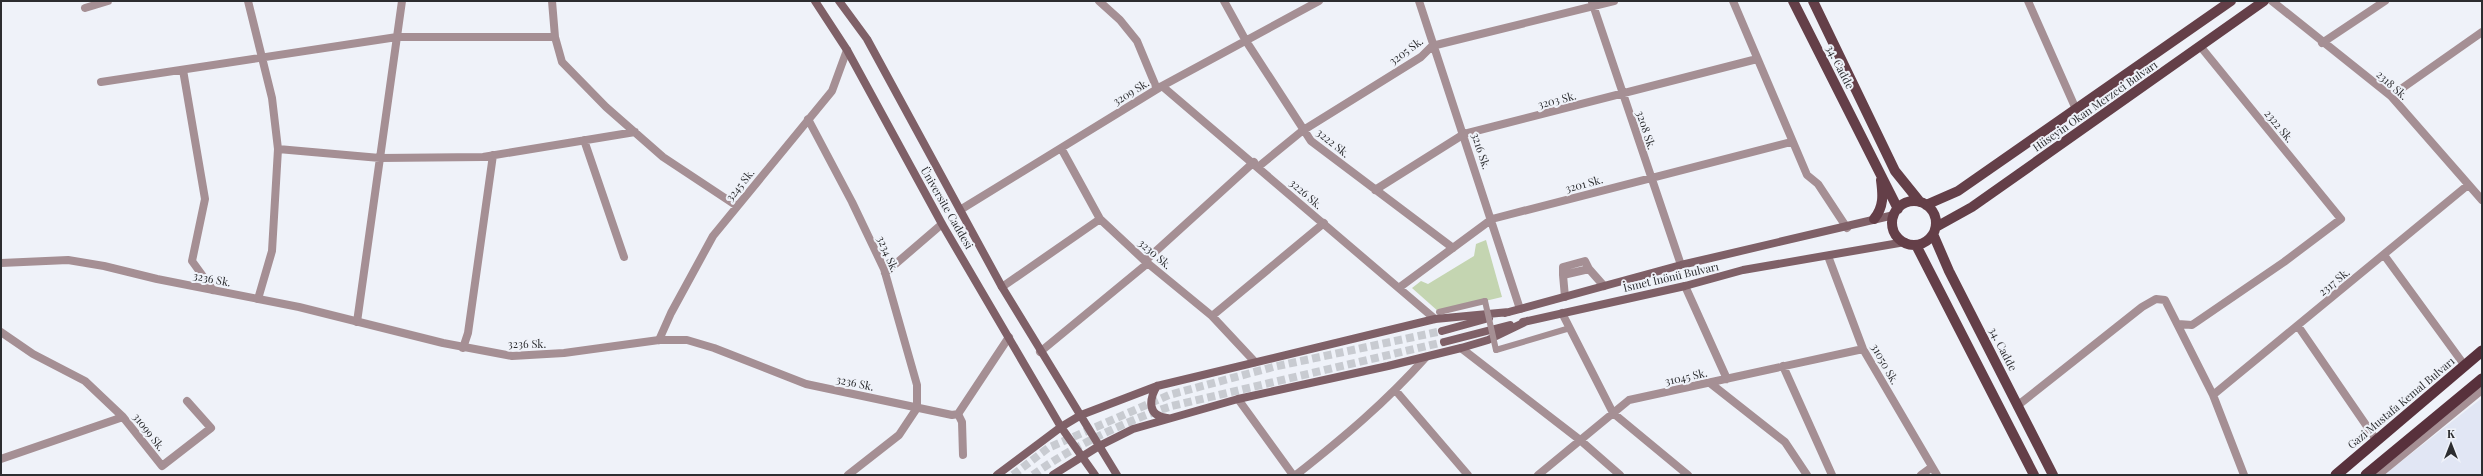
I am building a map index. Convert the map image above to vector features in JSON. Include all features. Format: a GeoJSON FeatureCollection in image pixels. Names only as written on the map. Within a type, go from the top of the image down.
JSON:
{"type":"FeatureCollection","features":[{"type":"Feature","properties":{"kind":"highway","name":"Gazi Mustafa Kemal Bulvarı"},"geometry":{"type":"LineString","coordinates":[[2336,475],[2482,352]]}},
{"type":"Feature","properties":{"kind":"highway"},"geometry":{"type":"LineString","coordinates":[[2366,475],[2482,379]]}},
{"type":"Feature","properties":{"kind":"main road","name":"Üniversite Caddesi"},"geometry":{"type":"LineString","coordinates":[[815,1],[847,50],[942,224],[1009,336],[1060,427],[1095,475]]}},
{"type":"Feature","properties":{"kind":"main road","name":"Üniversite Caddesi"},"geometry":{"type":"LineString","coordinates":[[839,1],[867,39],[894,86],[1002,287],[1040,352],[1081,415],[1117,475]]}},
{"type":"Feature","properties":{"kind":"main road","name":"34. Cadde"},"geometry":{"type":"LineString","coordinates":[[1793,1],[1881,174],[1896,212]]}},
{"type":"Feature","properties":{"kind":"main road","name":"34. Cadde"},"geometry":{"type":"LineString","coordinates":[[1813,1],[1895,171],[1923,203]]}},
{"type":"Feature","properties":{"kind":"main road","name":"Hüseyin Okan Merzeci Bulvarı"},"geometry":{"type":"LineString","coordinates":[[1923,203],[1958,191],[2075,107],[2231,1]]}},
{"type":"Feature","properties":{"kind":"main road","name":"Hüseyin Okan Merzeci Bulvarı"},"geometry":{"type":"LineString","coordinates":[[1935,230],[1972,208],[2264,1]]}},
{"type":"Feature","properties":{"kind":"main road"},"geometry":{"type":"LineString","coordinates":[[1874,219],[1881,211],[1883,200],[1881,174]]}},
{"type":"Feature","properties":{"kind":"main road"},"geometry":{"type":"LineString","coordinates":[[1906,203],[1923,203],[1934,214],[1935,230],[1929,239],[1916,245],[1905,242],[1894,231],[1896,212],[1906,203]]}},
{"type":"Feature","properties":{"kind":"main road","name":"İsmet İnönü Bulvarı"},"geometry":{"type":"LineString","coordinates":[[1442,331],[1681,265],[1847,228],[1896,212]]}},
{"type":"Feature","properties":{"kind":"main road","name":"34. Cadde"},"geometry":{"type":"LineString","coordinates":[[1935,230],[1949,271],[2053,475]]}},
{"type":"Feature","properties":{"kind":"main road","name":"İsmet İnönü Bulvarı"},"geometry":{"type":"LineString","coordinates":[[1444,342],[1527,321],[1686,286],[1743,270],[1905,242]]}},
{"type":"Feature","properties":{"kind":"main road"},"geometry":{"type":"LineString","coordinates":[[1916,245],[2034,475]]}},
{"type":"Feature","properties":{"kind":"main road"},"geometry":{"type":"LineString","coordinates":[[997,475],[1060,427],[1081,415],[1157,386],[1437,316],[1509,312]]}},
{"type":"Feature","properties":{"kind":"main road"},"geometry":{"type":"LineString","coordinates":[[1053,475],[1099,446],[1133,429],[1170,417],[1238,399],[1461,348],[1488,340],[1527,321]]}},
{"type":"Feature","properties":{"kind":"main road"},"geometry":{"type":"LineString","coordinates":[[1157,386],[1150,399],[1151,407],[1159,416],[1170,417]]}},
{"type":"Feature","properties":{"kind":"street"},"geometry":{"type":"LineString","coordinates":[[85,8],[108,1]]}},
{"type":"Feature","properties":{"kind":"street"},"geometry":{"type":"LineString","coordinates":[[248,1],[272,98],[278,149],[272,251],[258,299]]}},
{"type":"Feature","properties":{"kind":"street"},"geometry":{"type":"LineString","coordinates":[[357,322],[402,1]]}},
{"type":"Feature","properties":{"kind":"street"},"geometry":{"type":"LineString","coordinates":[[552,1],[555,37],[562,62],[606,107],[663,157],[737,206]]}},
{"type":"Feature","properties":{"kind":"street","name":"3226 Sk."},"geometry":{"type":"LineString","coordinates":[[1099,1],[1120,20],[1137,41],[1159,87],[1256,164],[1324,224],[1437,316]]}},
{"type":"Feature","properties":{"kind":"street","name":"3222 Sk."},"geometry":{"type":"LineString","coordinates":[[1224,1],[1246,41],[1302,131],[1311,141],[1453,248]]}},
{"type":"Feature","properties":{"kind":"street","name":"3209 Sk."},"geometry":{"type":"LineString","coordinates":[[960,210],[1159,87],[1319,1]]}},
{"type":"Feature","properties":{"kind":"street","name":"3216 Sk."},"geometry":{"type":"LineString","coordinates":[[1418,1],[1432,46],[1464,134],[1520,309]]}},
{"type":"Feature","properties":{"kind":"street","name":"3205 Sk."},"geometry":{"type":"LineString","coordinates":[[1040,352],[1147,262],[1256,164],[1302,131],[1421,57],[1432,46],[1592,4],[1614,1]]}},
{"type":"Feature","properties":{"kind":"street"},"geometry":{"type":"LineString","coordinates":[[1734,1],[1791,142],[1807,175],[1818,184],[1847,228]]}},
{"type":"Feature","properties":{"kind":"street"},"geometry":{"type":"LineString","coordinates":[[2028,1],[2075,107]]}},
{"type":"Feature","properties":{"kind":"street","name":"2318 Sk."},"geometry":{"type":"LineString","coordinates":[[2272,1],[2322,43],[2392,96],[2482,200]]}},
{"type":"Feature","properties":{"kind":"street"},"geometry":{"type":"LineString","coordinates":[[2322,43],[2385,1]]}},
{"type":"Feature","properties":{"kind":"street","name":"3208 Sk."},"geometry":{"type":"LineString","coordinates":[[1592,4],[1650,178],[1681,265]]}},
{"type":"Feature","properties":{"kind":"street"},"geometry":{"type":"LineString","coordinates":[[2392,96],[2482,32]]}},
{"type":"Feature","properties":{"kind":"street"},"geometry":{"type":"LineString","coordinates":[[101,82],[397,37],[555,37]]}},
{"type":"Feature","properties":{"kind":"street","name":"2322 Sk."},"geometry":{"type":"LineString","coordinates":[[2178,324],[2192,325],[2284,262],[2341,219],[2200,46]]}},
{"type":"Feature","properties":{"kind":"street","name":"3245 Sk."},"geometry":{"type":"LineString","coordinates":[[659,340],[713,236],[832,91],[847,50]]}},
{"type":"Feature","properties":{"kind":"street","name":"3203 Sk."},"geometry":{"type":"LineString","coordinates":[[1375,190],[1464,134],[1623,95],[1757,59]]}},
{"type":"Feature","properties":{"kind":"street"},"geometry":{"type":"LineString","coordinates":[[183,70],[205,199],[192,261],[213,290]]}},
{"type":"Feature","properties":{"kind":"street","name":"3234 Sk."},"geometry":{"type":"LineString","coordinates":[[808,119],[852,202],[885,273],[917,385],[917,408]]}},
{"type":"Feature","properties":{"kind":"street"},"geometry":{"type":"LineString","coordinates":[[278,149],[380,158],[493,156],[635,132]]}},
{"type":"Feature","properties":{"kind":"street"},"geometry":{"type":"LineString","coordinates":[[584,140],[624,257]]}},
{"type":"Feature","properties":{"kind":"street","name":"3201 Sk."},"geometry":{"type":"LineString","coordinates":[[1400,287],[1492,219],[1791,142]]}},
{"type":"Feature","properties":{"kind":"street","name":"3230 Sk."},"geometry":{"type":"LineString","coordinates":[[1061,148],[1100,219],[1147,262],[1212,316],[1255,362]]}},
{"type":"Feature","properties":{"kind":"street"},"geometry":{"type":"LineString","coordinates":[[463,348],[468,333],[493,156]]}},
{"type":"Feature","properties":{"kind":"street","name":"2317 Sk."},"geometry":{"type":"LineString","coordinates":[[2213,395],[2468,185]]}},
{"type":"Feature","properties":{"kind":"street"},"geometry":{"type":"LineString","coordinates":[[1002,287],[1100,219]]}},
{"type":"Feature","properties":{"kind":"street"},"geometry":{"type":"LineString","coordinates":[[885,273],[942,224]]}},
{"type":"Feature","properties":{"kind":"street"},"geometry":{"type":"LineString","coordinates":[[1212,316],[1324,224]]}},
{"type":"Feature","properties":{"kind":"street"},"geometry":{"type":"LineString","coordinates":[[2384,255],[2465,366]]}},
{"type":"Feature","properties":{"kind":"street","name":"31050 Sk."},"geometry":{"type":"LineString","coordinates":[[1828,256],[1863,349],[1937,475]]}},
{"type":"Feature","properties":{"kind":"street","name":"3236 Sk."},"geometry":{"type":"LineString","coordinates":[[1,263],[68,260],[104,266],[258,299],[463,348],[512,356],[535,356],[610,348],[659,340],[687,340],[714,348],[806,384],[952,415],[958,414]]}},
{"type":"Feature","properties":{"kind":"street"},"geometry":{"type":"LineString","coordinates":[[1565,296],[1563,275],[1589,268],[1604,286]]}},
{"type":"Feature","properties":{"kind":"street"},"geometry":{"type":"LineString","coordinates":[[1686,286],[1727,379]]}},
{"type":"Feature","properties":{"kind":"street"},"geometry":{"type":"LineString","coordinates":[[2017,406],[2150,302],[2156,299],[2165,300],[2213,395],[2244,475]]}},
{"type":"Feature","properties":{"kind":"street"},"geometry":{"type":"LineString","coordinates":[[1437,316],[1485,301],[1496,350],[1570,328]]}},
{"type":"Feature","properties":{"kind":"street"},"geometry":{"type":"LineString","coordinates":[[1562,313],[1613,413],[1688,475]]}},
{"type":"Feature","properties":{"kind":"street"},"geometry":{"type":"LineString","coordinates":[[2298,326],[2377,441]]}},
{"type":"Feature","properties":{"kind":"street"},"geometry":{"type":"LineString","coordinates":[[1,332],[33,354],[85,381],[123,417]]}},
{"type":"Feature","properties":{"kind":"street"},"geometry":{"type":"LineString","coordinates":[[963,455],[962,422],[958,414],[1009,336]]}},
{"type":"Feature","properties":{"kind":"street"},"geometry":{"type":"LineString","coordinates":[[1461,348],[1580,440],[1620,475]]}},
{"type":"Feature","properties":{"kind":"street","name":"31045 Sk."},"geometry":{"type":"LineString","coordinates":[[1538,475],[1629,400],[1863,349]]}},
{"type":"Feature","properties":{"kind":"street"},"geometry":{"type":"LineString","coordinates":[[1238,399],[1294,475],[1345,436],[1396,391],[1426,357]]}},
{"type":"Feature","properties":{"kind":"street"},"geometry":{"type":"LineString","coordinates":[[1783,366],[1832,475]]}},
{"type":"Feature","properties":{"kind":"street"},"geometry":{"type":"LineString","coordinates":[[1710,383],[1786,442],[1807,475]]}},
{"type":"Feature","properties":{"kind":"street"},"geometry":{"type":"LineString","coordinates":[[2378,475],[2482,390]]}},
{"type":"Feature","properties":{"kind":"street"},"geometry":{"type":"LineString","coordinates":[[1396,391],[1468,475]]}},
{"type":"Feature","properties":{"kind":"street","name":"31099 Sk."},"geometry":{"type":"LineString","coordinates":[[1,459],[123,417],[162,466],[211,428],[186,401]]}},
{"type":"Feature","properties":{"kind":"street"},"geometry":{"type":"LineString","coordinates":[[848,475],[899,435],[917,408]]}},
{"type":"Feature","properties":{"kind":"street"},"geometry":{"type":"LineString","coordinates":[[1921,475],[1932,467]]}},
{"type":"Feature","properties":{"kind":"shaded area"},"geometry":{"type":"Polygon","coordinates":[[[2482,398],[2482,475],[2384,475],[2482,398]]]}},
{"type":"Feature","properties":{"kind":"green space"},"geometry":{"type":"Polygon","coordinates":[[[1486,240],[1502,297],[1439,312],[1412,288],[1421,281],[1428,284],[1474,256],[1476,244],[1486,240]]]}},
{"type":"Feature","properties":{"kind":"tunnel"},"geometry":{"type":"LineString","coordinates":[[1013,475],[1048,448],[1169,395],[1273,367],[1442,331]]}},
{"type":"Feature","properties":{"kind":"tunnel"},"geometry":{"type":"LineString","coordinates":[[1033,475],[1081,445],[1118,427],[1172,406],[1444,342]]}}]}
